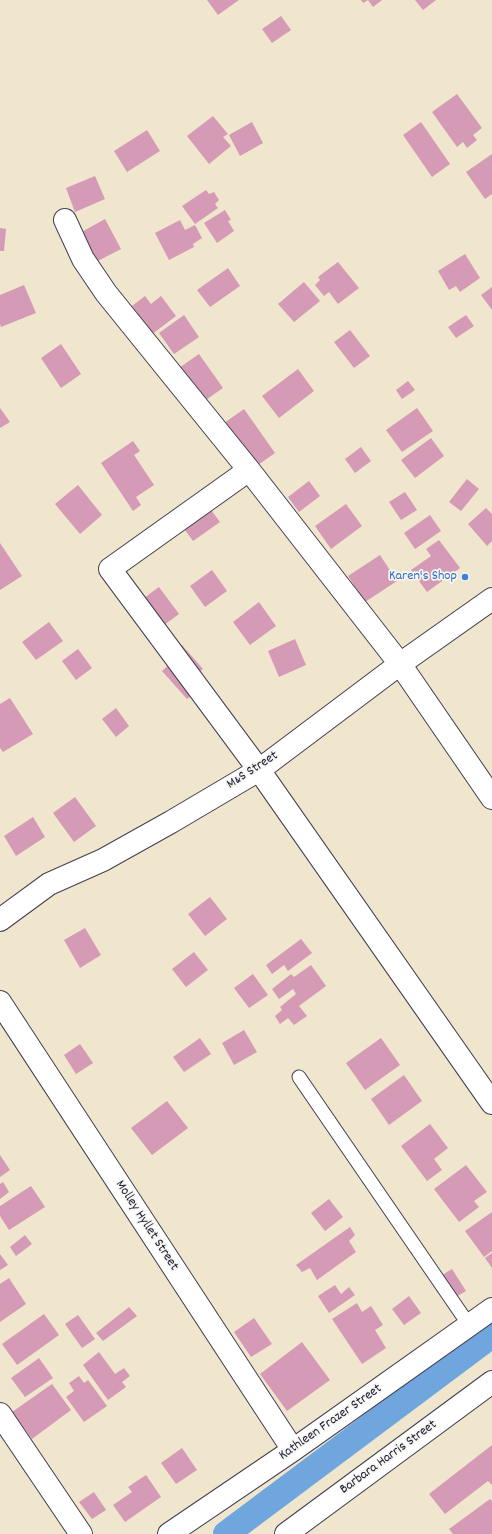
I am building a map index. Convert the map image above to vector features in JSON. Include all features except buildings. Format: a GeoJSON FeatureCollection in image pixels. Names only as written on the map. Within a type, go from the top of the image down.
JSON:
{"type":"FeatureCollection","features":[{"type":"Feature","properties":{"kind":"street"},"geometry":{"type":"LineString","coordinates":[[66,220],[83,258],[106,293],[249,470],[400,664],[492,798]]}},
{"type":"Feature","properties":{"kind":"street"},"geometry":{"type":"LineString","coordinates":[[249,470],[110,569],[259,770],[492,1103]]}},
{"type":"Feature","properties":{"kind":"street","name":"M&S Street"},"geometry":{"type":"LineString","coordinates":[[0,920],[49,884],[103,860],[259,770],[400,664],[492,599]]}},
{"type":"Feature","properties":{"kind":"street","name":"Molley Hyllet Street"},"geometry":{"type":"LineString","coordinates":[[0,1002],[293,1450]]}},
{"type":"Feature","properties":{"kind":"street","name":"Kathleen Frazer Street"},"geometry":{"type":"LineString","coordinates":[[169,1534],[293,1450],[468,1324],[492,1309]]}},
{"type":"Feature","properties":{"kind":"street","name":"Barbara Harris Street"},"geometry":{"type":"LineString","coordinates":[[286,1534],[492,1382]]}},
{"type":"Feature","properties":{"kind":"street"},"geometry":{"type":"LineString","coordinates":[[0,1414],[81,1534]]}},
{"type":"Feature","properties":{"kind":"lane"},"geometry":{"type":"LineString","coordinates":[[299,1077],[468,1324]]}},
{"type":"Feature","properties":{"kind":"waterway"},"geometry":{"type":"LineString","coordinates":[[226,1534],[492,1335]]}},
{"type":"Feature","properties":{"kind":"place","name":"Karen's Shop"},"geometry":{"type":"Point","coordinates":[465,577]}}]}
